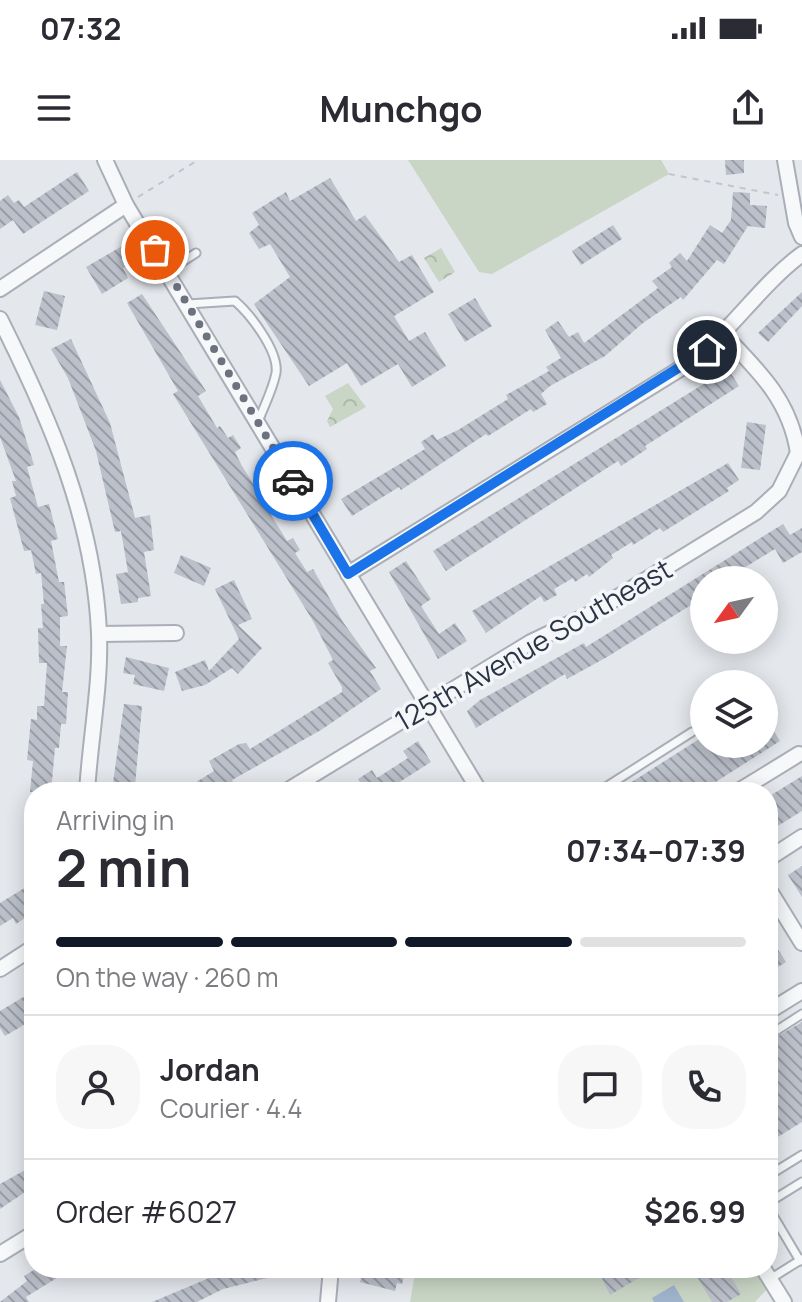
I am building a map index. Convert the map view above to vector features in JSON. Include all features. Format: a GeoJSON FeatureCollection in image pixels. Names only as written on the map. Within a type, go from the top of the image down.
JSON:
{"type":"FeatureCollection","features":[{"type":"Feature","properties":{"kind":"street"},"geometry":{"type":"LineString","coordinates":[[105,160],[126,205],[474,782]]}},
{"type":"Feature","properties":{"kind":"street"},"geometry":{"type":"LineString","coordinates":[[785,160],[802,237]]}},
{"type":"Feature","properties":{"kind":"street"},"geometry":{"type":"LineString","coordinates":[[0,289],[126,205]]}},
{"type":"Feature","properties":{"kind":"street"},"geometry":{"type":"LineString","coordinates":[[348,574],[688,364],[724,335],[762,288],[802,254]]}},
{"type":"Feature","properties":{"kind":"street"},"geometry":{"type":"LineString","coordinates":[[0,319],[57,439],[87,539],[99,634],[88,782]]}},
{"type":"Feature","properties":{"kind":"street"},"geometry":{"type":"LineString","coordinates":[[724,335],[779,395],[789,413],[800,454]]}},
{"type":"Feature","properties":{"kind":"street","name":"125th Avenue Southeast"},"geometry":{"type":"LineString","coordinates":[[301,782],[531,642],[592,613],[756,512],[779,491],[800,454]]}},
{"type":"Feature","properties":{"kind":"street"},"geometry":{"type":"LineString","coordinates":[[99,634],[176,633]]}},
{"type":"Feature","properties":{"kind":"street"},"geometry":{"type":"LineString","coordinates":[[753,782],[799,754]]}},
{"type":"Feature","properties":{"kind":"street"},"geometry":{"type":"LineString","coordinates":[[778,853],[802,837]]}},
{"type":"Feature","properties":{"kind":"street"},"geometry":{"type":"LineString","coordinates":[[778,904],[802,943]]}},
{"type":"Feature","properties":{"kind":"street"},"geometry":{"type":"LineString","coordinates":[[0,969],[24,953]]}},
{"type":"Feature","properties":{"kind":"street"},"geometry":{"type":"LineString","coordinates":[[778,1006],[802,991]]}},
{"type":"Feature","properties":{"kind":"street"},"geometry":{"type":"LineString","coordinates":[[0,1254],[24,1239]]}},
{"type":"Feature","properties":{"kind":"street"},"geometry":{"type":"LineString","coordinates":[[328,1302],[330,1278]]}},
{"type":"Feature","properties":{"kind":"street"},"geometry":{"type":"LineString","coordinates":[[770,1278],[784,1302]]}},
{"type":"Feature","properties":{"kind":"lane"},"geometry":{"type":"LineString","coordinates":[[168,271],[196,253]]}},
{"type":"Feature","properties":{"kind":"lane"},"geometry":{"type":"LineString","coordinates":[[188,304],[235,301],[245,310],[274,358],[276,371],[258,422]]}},
{"type":"Feature","properties":{"kind":"lane"},"geometry":{"type":"LineString","coordinates":[[614,782],[690,733]]}},
{"type":"Feature","properties":{"kind":"lane"},"geometry":{"type":"LineString","coordinates":[[778,1030],[802,1014]]}},
{"type":"Feature","properties":{"kind":"lane"},"geometry":{"type":"LineString","coordinates":[[778,1170],[802,1155]]}},
{"type":"Feature","properties":{"kind":"lane"},"geometry":{"type":"LineString","coordinates":[[778,1198],[802,1182]]}},
{"type":"Feature","properties":{"kind":"lane"},"geometry":{"type":"LineString","coordinates":[[778,1222],[801,1260],[778,1269]]}},
{"type":"Feature","properties":{"kind":"path"},"geometry":{"type":"LineString","coordinates":[[126,205],[198,160]]}},
{"type":"Feature","properties":{"kind":"path"},"geometry":{"type":"LineString","coordinates":[[669,174],[791,197]]}},
{"type":"Feature","properties":{"kind":"green space"},"geometry":{"type":"Polygon","coordinates":[[[408,160],[661,160],[669,174],[492,274],[479,272],[408,160]]]}},
{"type":"Feature","properties":{"kind":"green space"},"geometry":{"type":"Polygon","coordinates":[[[441,248],[455,272],[439,282],[424,258],[441,248]]]}},
{"type":"Feature","properties":{"kind":"green space"},"geometry":{"type":"Polygon","coordinates":[[[348,383],[366,407],[330,427],[327,421],[333,409],[325,396],[348,383]]]}},
{"type":"Feature","properties":{"kind":"green space"},"geometry":{"type":"Polygon","coordinates":[[[414,1278],[764,1278],[769,1287],[755,1302],[410,1302],[414,1278]]]}},
{"type":"Feature","properties":{"kind":"water"},"geometry":{"type":"Polygon","coordinates":[[[674,1285],[684,1302],[654,1302],[652,1298],[674,1285]]]}},
{"type":"Feature","properties":{"kind":"building"},"geometry":{"type":"Polygon","coordinates":[[[725,160],[744,160],[744,173],[726,175],[725,160]]]}},
{"type":"Feature","properties":{"kind":"building"},"geometry":{"type":"Polygon","coordinates":[[[77,172],[89,191],[23,234],[13,220],[0,229],[0,201],[8,195],[14,203],[19,200],[24,207],[77,172]]]}},
{"type":"Feature","properties":{"kind":"building"},"geometry":{"type":"Polygon","coordinates":[[[330,178],[356,221],[365,215],[399,262],[412,255],[434,292],[394,316],[409,341],[425,332],[446,366],[412,387],[398,364],[361,386],[347,363],[309,386],[254,304],[290,277],[270,244],[259,249],[249,233],[259,225],[252,213],[286,192],[290,201],[330,178]]]}},
{"type":"Feature","properties":{"kind":"building"},"geometry":{"type":"Polygon","coordinates":[[[733,192],[750,193],[750,205],[767,206],[765,228],[748,226],[724,264],[717,260],[683,300],[681,297],[643,323],[605,356],[550,386],[541,394],[547,404],[533,412],[531,409],[488,436],[486,434],[401,490],[399,487],[352,516],[341,499],[425,449],[421,442],[433,434],[437,440],[458,430],[508,399],[506,395],[549,371],[546,367],[561,358],[545,330],[558,321],[569,337],[578,332],[584,343],[658,288],[652,281],[672,267],[669,263],[680,253],[687,261],[710,225],[722,233],[731,220],[733,192]]]}},
{"type":"Feature","properties":{"kind":"building"},"geometry":{"type":"Polygon","coordinates":[[[613,225],[622,239],[581,265],[572,251],[613,225]]]}},
{"type":"Feature","properties":{"kind":"building"},"geometry":{"type":"Polygon","coordinates":[[[124,245],[133,262],[123,268],[128,278],[102,294],[86,267],[124,245]]]}},
{"type":"Feature","properties":{"kind":"building"},"geometry":{"type":"Polygon","coordinates":[[[44,291],[65,296],[57,330],[35,325],[44,291]]]}},
{"type":"Feature","properties":{"kind":"building"},"geometry":{"type":"Polygon","coordinates":[[[802,292],[802,306],[768,342],[758,333],[802,292]]]}},
{"type":"Feature","properties":{"kind":"building"},"geometry":{"type":"Polygon","coordinates":[[[142,294],[206,391],[198,396],[217,428],[220,426],[228,438],[233,435],[241,448],[235,452],[242,466],[259,493],[266,490],[275,506],[268,510],[287,541],[293,538],[300,550],[295,553],[307,572],[313,569],[343,622],[376,668],[370,671],[381,689],[321,730],[233,782],[196,782],[214,771],[209,761],[239,744],[246,743],[250,749],[342,692],[342,687],[328,663],[333,660],[313,621],[173,394],[178,391],[127,303],[142,294]]]}},
{"type":"Feature","properties":{"kind":"building"},"geometry":{"type":"Polygon","coordinates":[[[475,298],[492,326],[465,342],[448,314],[475,298]]]}},
{"type":"Feature","properties":{"kind":"building"},"geometry":{"type":"Polygon","coordinates":[[[71,339],[110,423],[135,518],[150,515],[154,550],[144,552],[151,596],[138,598],[138,602],[121,604],[116,574],[128,572],[121,531],[115,532],[96,451],[68,378],[51,349],[71,339]]]}},
{"type":"Feature","properties":{"kind":"building"},"geometry":{"type":"Polygon","coordinates":[[[728,369],[739,386],[645,446],[647,449],[621,466],[618,461],[446,571],[433,551],[728,369]]]}},
{"type":"Feature","properties":{"kind":"building"},"geometry":{"type":"Polygon","coordinates":[[[0,380],[19,417],[34,465],[27,467],[38,507],[49,504],[58,539],[51,541],[59,582],[64,582],[68,616],[60,617],[60,646],[67,646],[62,692],[68,692],[66,724],[61,724],[59,748],[55,748],[52,782],[31,782],[33,761],[27,760],[31,719],[37,720],[37,706],[44,706],[47,663],[39,663],[38,628],[43,628],[41,604],[44,604],[41,573],[36,574],[31,550],[24,551],[10,498],[16,496],[12,481],[16,481],[0,437],[0,380]]]}},
{"type":"Feature","properties":{"kind":"building"},"geometry":{"type":"Polygon","coordinates":[[[747,422],[766,425],[760,470],[741,468],[747,422]]]}},
{"type":"Feature","properties":{"kind":"building"},"geometry":{"type":"Polygon","coordinates":[[[728,463],[739,480],[727,488],[729,491],[663,532],[660,528],[633,545],[632,542],[611,555],[613,558],[589,577],[587,574],[575,582],[573,578],[554,589],[557,595],[544,602],[541,596],[486,633],[472,611],[728,463]]]}},
{"type":"Feature","properties":{"kind":"building"},"geometry":{"type":"Polygon","coordinates":[[[783,524],[790,535],[802,528],[802,552],[783,563],[775,549],[747,566],[716,566],[783,524]]]}},
{"type":"Feature","properties":{"kind":"building"},"geometry":{"type":"Polygon","coordinates":[[[181,555],[211,568],[204,586],[174,573],[181,555]]]}},
{"type":"Feature","properties":{"kind":"building"},"geometry":{"type":"Polygon","coordinates":[[[406,561],[431,599],[421,606],[439,634],[455,623],[467,641],[438,659],[389,572],[406,561]]]}},
{"type":"Feature","properties":{"kind":"building"},"geometry":{"type":"Polygon","coordinates":[[[234,580],[252,619],[238,625],[262,648],[238,674],[232,668],[205,685],[182,691],[175,672],[205,660],[209,671],[239,639],[215,589],[234,580]]]}},
{"type":"Feature","properties":{"kind":"building"},"geometry":{"type":"Polygon","coordinates":[[[690,582],[690,606],[607,657],[567,679],[565,674],[476,728],[467,711],[480,700],[584,643],[586,647],[690,582]]]}},
{"type":"Feature","properties":{"kind":"building"},"geometry":{"type":"Polygon","coordinates":[[[126,657],[169,668],[164,691],[133,684],[135,675],[123,673],[126,657]]]}},
{"type":"Feature","properties":{"kind":"building"},"geometry":{"type":"Polygon","coordinates":[[[124,704],[142,706],[135,782],[113,782],[124,704]]]}},
{"type":"Feature","properties":{"kind":"building"},"geometry":{"type":"Polygon","coordinates":[[[418,741],[431,762],[400,782],[360,782],[358,779],[372,770],[377,778],[408,758],[403,751],[418,741]]]}},
{"type":"Feature","properties":{"kind":"building"},"geometry":{"type":"Polygon","coordinates":[[[690,745],[690,758],[753,758],[716,782],[632,782],[690,745]]]}},
{"type":"Feature","properties":{"kind":"building"},"geometry":{"type":"Polygon","coordinates":[[[802,776],[802,811],[778,826],[778,791],[802,776]]]}},
{"type":"Feature","properties":{"kind":"building"},"geometry":{"type":"Polygon","coordinates":[[[802,866],[802,897],[788,875],[802,866]]]}},
{"type":"Feature","properties":{"kind":"building"},"geometry":{"type":"Polygon","coordinates":[[[24,888],[24,919],[16,924],[13,918],[0,926],[0,903],[24,888]]]}},
{"type":"Feature","properties":{"kind":"building"},"geometry":{"type":"Polygon","coordinates":[[[778,950],[786,962],[778,967],[778,950]]]}},
{"type":"Feature","properties":{"kind":"building"},"geometry":{"type":"Polygon","coordinates":[[[24,997],[24,1025],[5,1036],[0,1028],[0,1011],[24,997]]]}},
{"type":"Feature","properties":{"kind":"building"},"geometry":{"type":"Polygon","coordinates":[[[802,1022],[802,1122],[778,1137],[778,1036],[802,1022]]]}},
{"type":"Feature","properties":{"kind":"building"},"geometry":{"type":"Polygon","coordinates":[[[24,1171],[24,1193],[0,1209],[0,1184],[24,1171]]]}},
{"type":"Feature","properties":{"kind":"building"},"geometry":{"type":"Polygon","coordinates":[[[25,1278],[57,1278],[26,1297],[29,1302],[0,1302],[27,1281],[25,1278]]]}},
{"type":"Feature","properties":{"kind":"building"},"geometry":{"type":"Polygon","coordinates":[[[209,1278],[267,1278],[223,1289],[197,1302],[152,1302],[209,1278]]]}},
{"type":"Feature","properties":{"kind":"building"},"geometry":{"type":"Polygon","coordinates":[[[361,1278],[404,1278],[402,1284],[397,1283],[395,1291],[360,1282],[361,1278]]]}},
{"type":"Feature","properties":{"kind":"building"},"geometry":{"type":"Polygon","coordinates":[[[602,1278],[639,1278],[610,1295],[602,1278]]]}},
{"type":"Feature","properties":{"kind":"building"},"geometry":{"type":"Polygon","coordinates":[[[698,1278],[732,1278],[741,1294],[727,1302],[712,1302],[698,1278]]]}},
{"type":"Feature","properties":{"kind":"way so far"},"geometry":{"type":"LineString","coordinates":[[155,250],[293,481]]}},
{"type":"Feature","properties":{"kind":"route"},"geometry":{"type":"LineString","coordinates":[[293,481],[348,574],[707,350]]}}]}
